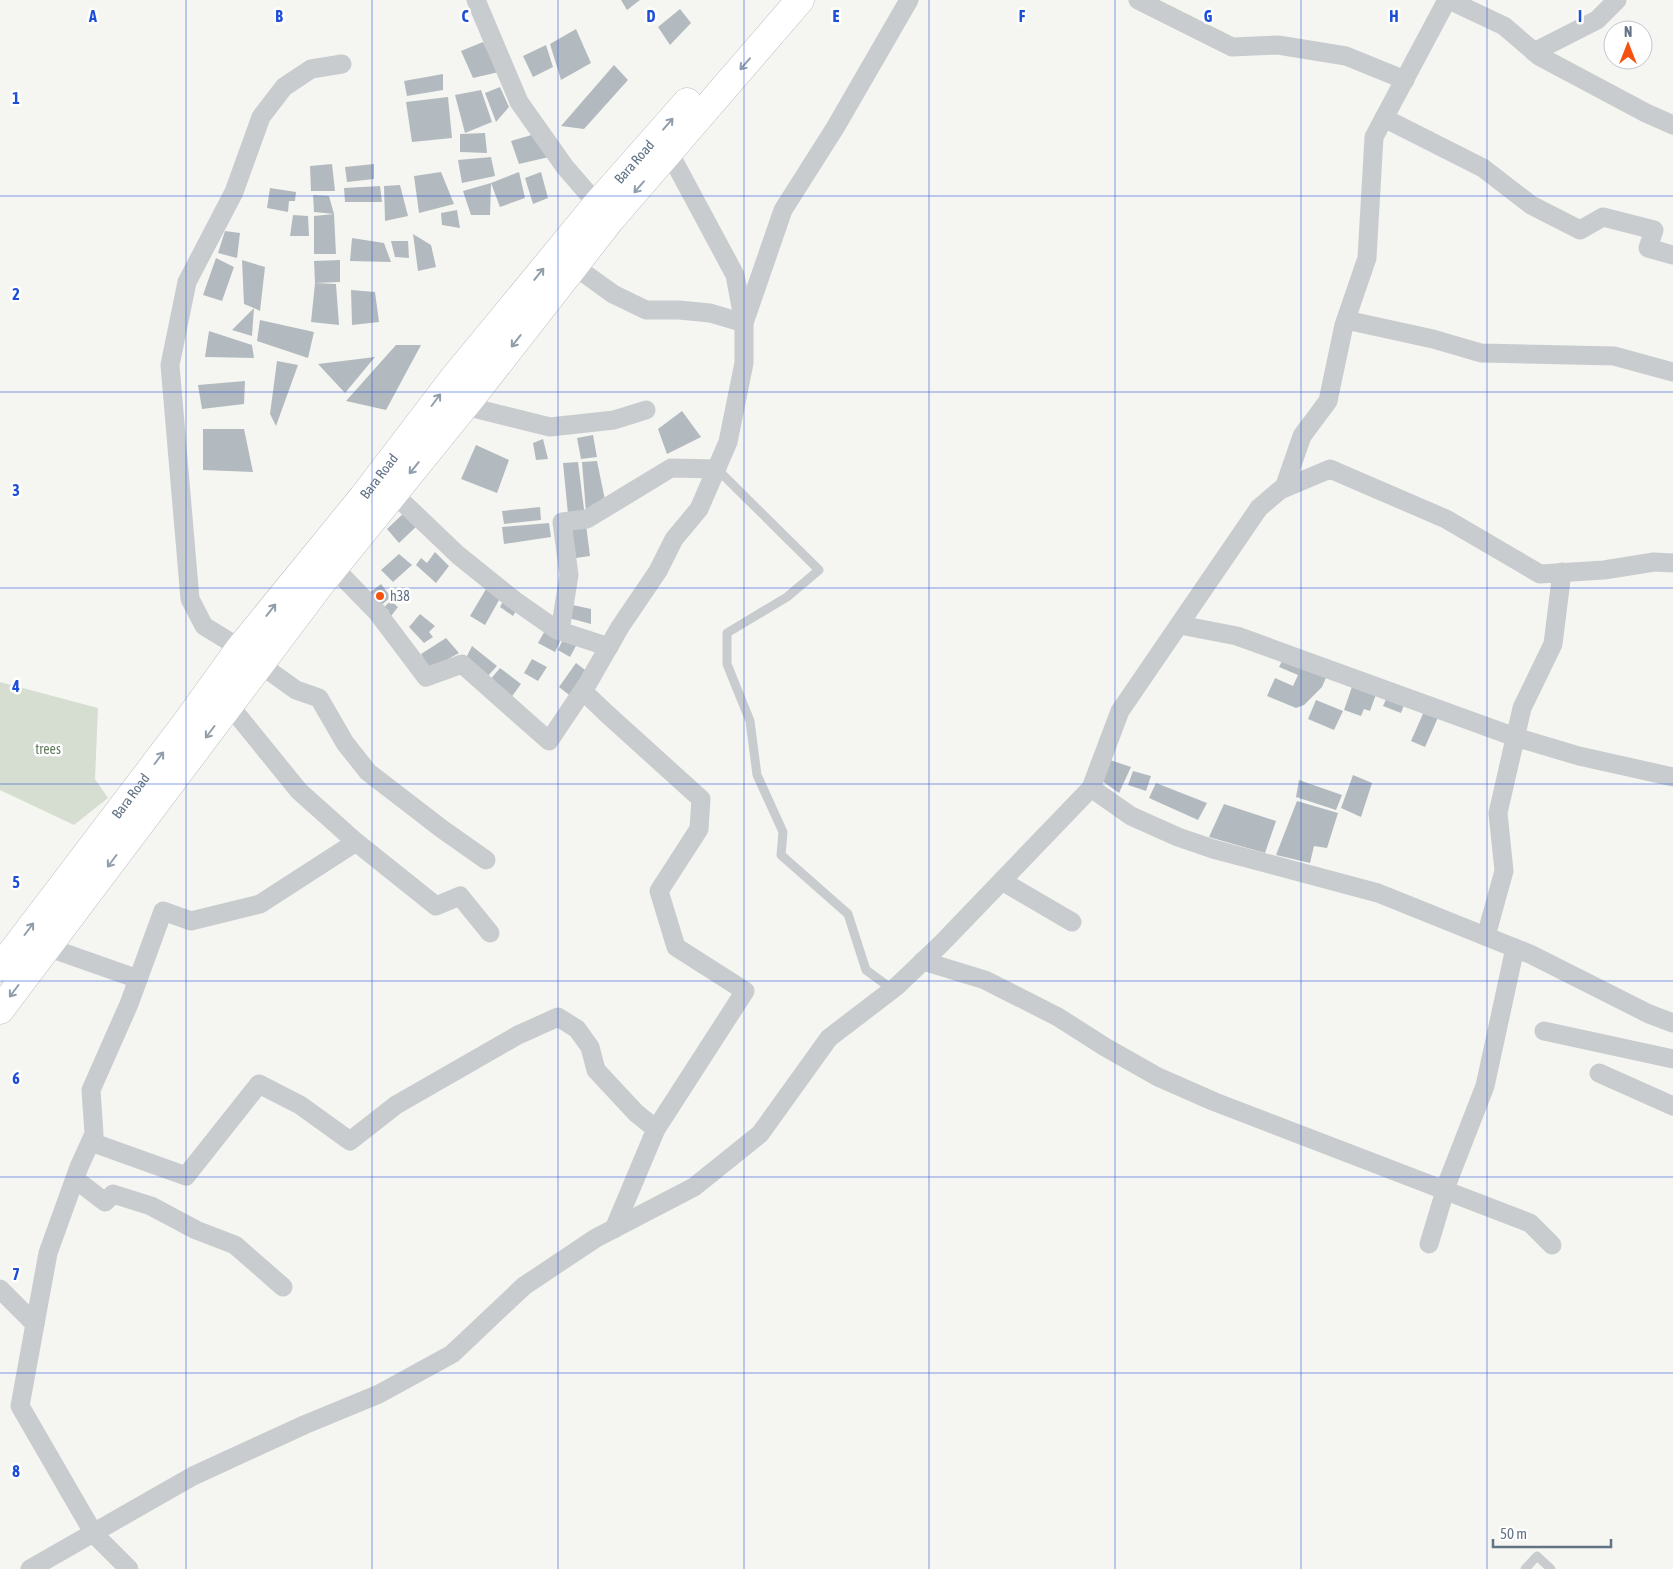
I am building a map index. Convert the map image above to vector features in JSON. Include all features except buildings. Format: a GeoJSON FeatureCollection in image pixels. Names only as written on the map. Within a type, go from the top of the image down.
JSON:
{"type":"FeatureCollection","features":[{"type":"Feature","properties":{"kind":"main road","name":"Bara Road"},"geometry":{"type":"LineString","coordinates":[[566,260],[598,204],[778,0]]}},
{"type":"Feature","properties":{"kind":"main road"},"geometry":{"type":"LineString","coordinates":[[0,1010],[230,706],[251,657],[334,568],[465,406],[529,304],[566,260],[611,220],[800,0]]}},
{"type":"Feature","properties":{"kind":"main road","name":"Bara Road"},"geometry":{"type":"LineString","coordinates":[[0,968],[186,723],[251,657],[363,497],[453,379],[529,304]]}},
{"type":"Feature","properties":{"kind":"street"},"geometry":{"type":"LineString","coordinates":[[476,0],[519,102],[565,167],[598,204]]}},
{"type":"Feature","properties":{"kind":"street"},"geometry":{"type":"LineString","coordinates":[[744,323],[783,210],[836,128],[909,0]]}},
{"type":"Feature","properties":{"kind":"street"},"geometry":{"type":"LineString","coordinates":[[1138,0],[1232,47],[1278,45],[1346,56],[1404,80]]}},
{"type":"Feature","properties":{"kind":"street"},"geometry":{"type":"LineString","coordinates":[[1284,488],[1302,436],[1328,400],[1346,320],[1367,258],[1374,137],[1448,0],[1504,26],[1539,56],[1646,113],[1673,125]]}},
{"type":"Feature","properties":{"kind":"street"},"geometry":{"type":"LineString","coordinates":[[1534,52],[1598,20],[1617,0]]}},
{"type":"Feature","properties":{"kind":"street"},"geometry":{"type":"LineString","coordinates":[[342,64],[311,69],[284,87],[261,117],[234,192],[188,282],[170,365],[190,599],[204,626],[296,690],[319,698],[345,743],[368,772],[486,860]]}},
{"type":"Feature","properties":{"kind":"street"},"geometry":{"type":"LineString","coordinates":[[1384,118],[1483,168],[1531,205],[1580,230],[1603,217],[1654,230],[1648,248],[1673,255]]}},
{"type":"Feature","properties":{"kind":"street"},"geometry":{"type":"LineString","coordinates":[[334,568],[377,612],[426,677],[462,664],[549,741],[583,690],[620,626],[658,571],[674,539],[699,509],[728,442],[744,363],[744,323],[735,275],[669,152]]}},
{"type":"Feature","properties":{"kind":"street"},"geometry":{"type":"LineString","coordinates":[[566,260],[613,294],[646,310],[679,310],[710,313],[744,323]]}},
{"type":"Feature","properties":{"kind":"street"},"geometry":{"type":"LineString","coordinates":[[1346,320],[1433,339],[1481,353],[1614,356],[1673,372]]}},
{"type":"Feature","properties":{"kind":"street"},"geometry":{"type":"LineString","coordinates":[[465,406],[550,427],[614,420],[646,410]]}},
{"type":"Feature","properties":{"kind":"street"},"geometry":{"type":"LineString","coordinates":[[560,631],[569,575],[562,522],[587,519],[671,468],[717,469]]}},
{"type":"Feature","properties":{"kind":"street"},"geometry":{"type":"LineString","coordinates":[[30,1569],[193,1476],[304,1425],[379,1394],[452,1354],[524,1286],[596,1238],[694,1187],[760,1134],[829,1038],[892,989],[923,961],[1091,788],[1120,711],[1259,508],[1284,488],[1330,469],[1446,519],[1540,574],[1604,570],[1654,562],[1673,563]]}},
{"type":"Feature","properties":{"kind":"street"},"geometry":{"type":"LineString","coordinates":[[393,493],[458,555],[514,600],[560,631],[608,647]]}},
{"type":"Feature","properties":{"kind":"street"},"geometry":{"type":"LineString","coordinates":[[1486,936],[1504,871],[1498,813],[1522,708],[1553,644],[1562,572]]}},
{"type":"Feature","properties":{"kind":"street"},"geometry":{"type":"LineString","coordinates":[[1180,625],[1237,636],[1515,737],[1580,756],[1673,777]]}},
{"type":"Feature","properties":{"kind":"street"},"geometry":{"type":"LineString","coordinates":[[583,690],[701,799],[699,829],[659,891],[676,947],[745,991],[656,1129],[614,1229]]}},
{"type":"Feature","properties":{"kind":"street"},"geometry":{"type":"LineString","coordinates":[[230,706],[299,792],[356,842],[436,906],[460,896],[490,934]]}},
{"type":"Feature","properties":{"kind":"street"},"geometry":{"type":"LineString","coordinates":[[1091,788],[1131,816],[1178,837],[1213,850],[1378,893],[1530,954],[1649,1014],[1673,1023]]}},
{"type":"Feature","properties":{"kind":"street"},"geometry":{"type":"LineString","coordinates":[[129,1569],[94,1534],[20,1406],[48,1253],[94,1134],[91,1090],[129,1004],[163,911],[191,921],[260,904],[356,842]]}},
{"type":"Feature","properties":{"kind":"street"},"geometry":{"type":"LineString","coordinates":[[1002,881],[1072,922]]}},
{"type":"Feature","properties":{"kind":"street"},"geometry":{"type":"LineString","coordinates":[[48,947],[138,979]]}},
{"type":"Feature","properties":{"kind":"street"},"geometry":{"type":"LineString","coordinates":[[1429,1244],[1445,1190],[1484,1086],[1515,948]]}},
{"type":"Feature","properties":{"kind":"street"},"geometry":{"type":"LineString","coordinates":[[923,961],[984,980],[1058,1017],[1105,1047],[1158,1077],[1207,1099],[1530,1223],[1552,1245]]}},
{"type":"Feature","properties":{"kind":"street"},"geometry":{"type":"LineString","coordinates":[[91,1142],[186,1176],[258,1084],[300,1105],[350,1141],[396,1105],[518,1035],[558,1017],[577,1029],[590,1047],[596,1070],[636,1113],[656,1129]]}},
{"type":"Feature","properties":{"kind":"street"},"geometry":{"type":"LineString","coordinates":[[1544,1030],[1673,1059]]}},
{"type":"Feature","properties":{"kind":"street"},"geometry":{"type":"LineString","coordinates":[[1598,1073],[1673,1106]]}},
{"type":"Feature","properties":{"kind":"street"},"geometry":{"type":"LineString","coordinates":[[75,1179],[105,1202],[113,1194],[151,1206],[196,1230],[235,1245],[284,1287]]}},
{"type":"Feature","properties":{"kind":"street"},"geometry":{"type":"LineString","coordinates":[[0,1289],[35,1324]]}},
{"type":"Feature","properties":{"kind":"lane"},"geometry":{"type":"LineString","coordinates":[[717,469],[819,570],[787,597],[727,632],[727,664],[750,722],[757,775],[783,832],[781,855],[848,914],[866,970],[892,989]]}},
{"type":"Feature","properties":{"kind":"lane"},"geometry":{"type":"LineString","coordinates":[[1525,1569],[1537,1556],[1551,1569]]}},
{"type":"Feature","properties":{"kind":"green space","name":"trees"},"geometry":{"type":"Polygon","coordinates":[[[0,682],[98,708],[95,779],[108,798],[74,825],[0,790],[0,682]]]}},
{"type":"Feature","properties":{"kind":"place","name":"h38"},"geometry":{"type":"Point","coordinates":[380,596]}}]}
